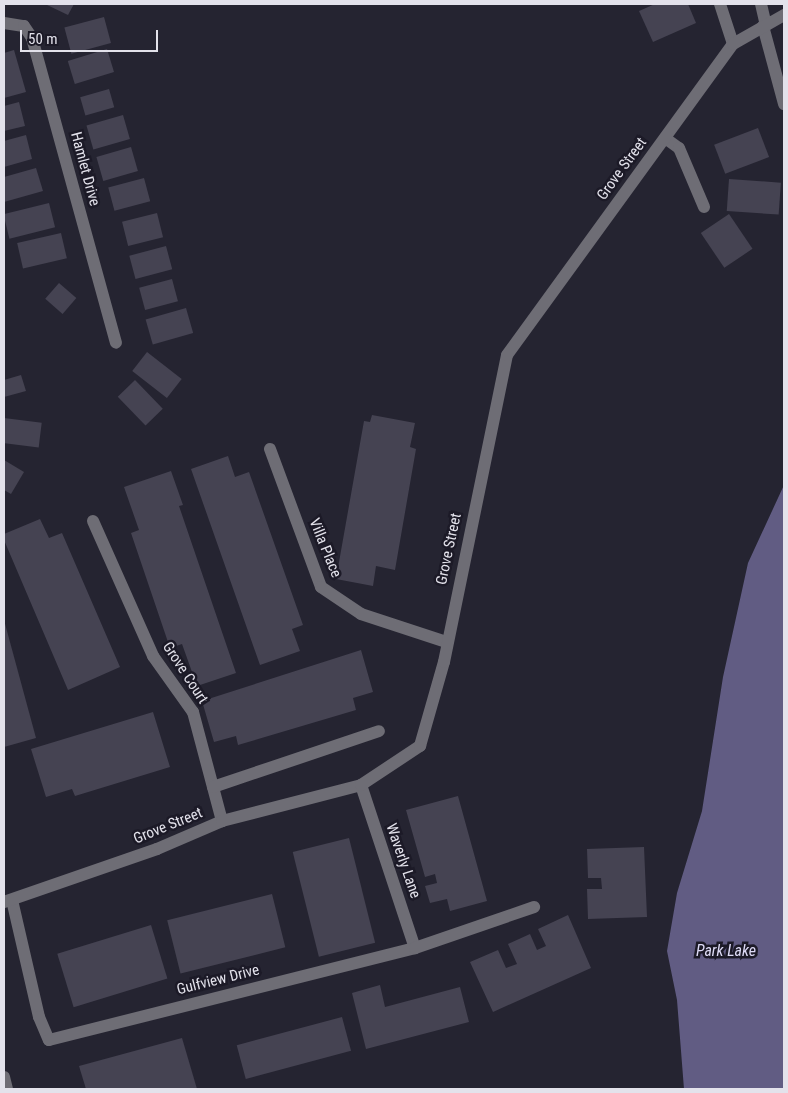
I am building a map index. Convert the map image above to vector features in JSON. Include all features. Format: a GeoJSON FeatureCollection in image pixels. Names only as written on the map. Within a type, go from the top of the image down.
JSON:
{"type":"FeatureCollection","features":[{"type":"Feature","properties":{"kind":"street"},"geometry":{"type":"LineString","coordinates":[[720,4],[733,44]]}},
{"type":"Feature","properties":{"kind":"street"},"geometry":{"type":"LineString","coordinates":[[761,4],[784,104]]}},
{"type":"Feature","properties":{"kind":"street","name":"Grove Street"},"geometry":{"type":"LineString","coordinates":[[8,901],[157,849],[222,821],[361,785],[420,746],[446,642],[507,355],[733,44],[784,14]]}},
{"type":"Feature","properties":{"kind":"street","name":"Hamlet Drive"},"geometry":{"type":"LineString","coordinates":[[4,23],[24,26],[32,38],[116,343]]}},
{"type":"Feature","properties":{"kind":"street"},"geometry":{"type":"LineString","coordinates":[[664,138],[679,148],[704,207]]}},
{"type":"Feature","properties":{"kind":"street","name":"Villa Place"},"geometry":{"type":"LineString","coordinates":[[270,449],[321,587],[361,614],[446,642]]}},
{"type":"Feature","properties":{"kind":"street","name":"Grove Court"},"geometry":{"type":"LineString","coordinates":[[93,521],[153,656],[174,689],[193,712],[222,821]]}},
{"type":"Feature","properties":{"kind":"street"},"geometry":{"type":"LineString","coordinates":[[214,787],[379,731]]}},
{"type":"Feature","properties":{"kind":"street","name":"Waverly Lane"},"geometry":{"type":"LineString","coordinates":[[361,785],[416,948]]}},
{"type":"Feature","properties":{"kind":"street","name":"Gulfview Drive"},"geometry":{"type":"LineString","coordinates":[[8,901],[39,1017],[49,1040],[416,948],[534,907]]}},
{"type":"Feature","properties":{"kind":"street"},"geometry":{"type":"LineString","coordinates":[[4,1077],[7,1089]]}},
{"type":"Feature","properties":{"kind":"water","name":"Park Lake"},"geometry":{"type":"Polygon","coordinates":[[[784,485],[784,1089],[684,1089],[677,1000],[667,951],[677,893],[702,811],[723,677],[748,563],[784,485]]]}},
{"type":"Feature","properties":{"kind":"building"},"geometry":{"type":"Polygon","coordinates":[[[45,4],[74,4],[68,15],[45,4]]]}},
{"type":"Feature","properties":{"kind":"building"},"geometry":{"type":"Polygon","coordinates":[[[655,4],[688,4],[696,23],[653,42],[639,11],[655,4]]]}},
{"type":"Feature","properties":{"kind":"building"},"geometry":{"type":"Polygon","coordinates":[[[104,17],[111,43],[71,54],[64,28],[104,17]]]}},
{"type":"Feature","properties":{"kind":"building"},"geometry":{"type":"Polygon","coordinates":[[[107,49],[114,72],[75,84],[68,61],[107,49]]]}},
{"type":"Feature","properties":{"kind":"building"},"geometry":{"type":"Polygon","coordinates":[[[14,50],[26,92],[4,98],[4,53],[14,50]]]}},
{"type":"Feature","properties":{"kind":"building"},"geometry":{"type":"Polygon","coordinates":[[[109,89],[114,107],[85,116],[80,97],[109,89]]]}},
{"type":"Feature","properties":{"kind":"building"},"geometry":{"type":"Polygon","coordinates":[[[19,102],[25,126],[4,131],[4,106],[19,102]]]}},
{"type":"Feature","properties":{"kind":"building"},"geometry":{"type":"Polygon","coordinates":[[[123,115],[130,139],[93,150],[86,125],[123,115]]]}},
{"type":"Feature","properties":{"kind":"building"},"geometry":{"type":"Polygon","coordinates":[[[758,128],[769,157],[725,174],[714,145],[758,128]]]}},
{"type":"Feature","properties":{"kind":"building"},"geometry":{"type":"Polygon","coordinates":[[[26,135],[32,159],[4,167],[4,141],[26,135]]]}},
{"type":"Feature","properties":{"kind":"building"},"geometry":{"type":"Polygon","coordinates":[[[131,147],[138,171],[103,181],[96,157],[131,147]]]}},
{"type":"Feature","properties":{"kind":"building"},"geometry":{"type":"Polygon","coordinates":[[[36,168],[43,191],[4,202],[4,177],[36,168]]]}},
{"type":"Feature","properties":{"kind":"building"},"geometry":{"type":"Polygon","coordinates":[[[144,178],[150,201],[114,211],[108,188],[144,178]]]}},
{"type":"Feature","properties":{"kind":"building"},"geometry":{"type":"Polygon","coordinates":[[[729,179],[781,183],[779,215],[727,211],[729,179]]]}},
{"type":"Feature","properties":{"kind":"building"},"geometry":{"type":"Polygon","coordinates":[[[49,203],[55,227],[9,239],[4,214],[49,203]]]}},
{"type":"Feature","properties":{"kind":"building"},"geometry":{"type":"Polygon","coordinates":[[[157,213],[163,237],[128,246],[122,222],[157,213]]]}},
{"type":"Feature","properties":{"kind":"building"},"geometry":{"type":"Polygon","coordinates":[[[729,214],[752,249],[724,268],[701,233],[729,214]]]}},
{"type":"Feature","properties":{"kind":"building"},"geometry":{"type":"Polygon","coordinates":[[[61,233],[67,258],[23,268],[17,243],[61,233]]]}},
{"type":"Feature","properties":{"kind":"building"},"geometry":{"type":"Polygon","coordinates":[[[166,246],[172,269],[136,279],[129,256],[166,246]]]}},
{"type":"Feature","properties":{"kind":"building"},"geometry":{"type":"Polygon","coordinates":[[[172,279],[178,301],[145,310],[139,288],[172,279]]]}},
{"type":"Feature","properties":{"kind":"building"},"geometry":{"type":"Polygon","coordinates":[[[59,283],[76,298],[63,314],[45,299],[59,283]]]}},
{"type":"Feature","properties":{"kind":"building"},"geometry":{"type":"Polygon","coordinates":[[[186,308],[193,333],[153,345],[146,320],[186,308]]]}},
{"type":"Feature","properties":{"kind":"building"},"geometry":{"type":"Polygon","coordinates":[[[147,352],[182,379],[167,398],[132,371],[147,352]]]}},
{"type":"Feature","properties":{"kind":"building"},"geometry":{"type":"Polygon","coordinates":[[[21,375],[26,391],[4,397],[4,380],[21,375]]]}},
{"type":"Feature","properties":{"kind":"building"},"geometry":{"type":"Polygon","coordinates":[[[135,380],[163,409],[146,425],[118,397],[135,380]]]}},
{"type":"Feature","properties":{"kind":"building"},"geometry":{"type":"Polygon","coordinates":[[[372,415],[415,423],[410,447],[416,449],[395,570],[376,566],[373,586],[336,579],[364,421],[370,422],[372,415]]]}},
{"type":"Feature","properties":{"kind":"building"},"geometry":{"type":"Polygon","coordinates":[[[4,418],[42,423],[39,447],[4,443],[4,418]]]}},
{"type":"Feature","properties":{"kind":"building"},"geometry":{"type":"Polygon","coordinates":[[[228,456],[235,477],[249,472],[303,625],[292,629],[300,651],[260,665],[191,469],[228,456]]]}},
{"type":"Feature","properties":{"kind":"building"},"geometry":{"type":"Polygon","coordinates":[[[4,460],[24,472],[11,494],[4,490],[4,460]]]}},
{"type":"Feature","properties":{"kind":"building"},"geometry":{"type":"Polygon","coordinates":[[[171,471],[183,505],[179,506],[236,673],[197,686],[182,644],[170,648],[131,533],[139,530],[124,487],[171,471]]]}},
{"type":"Feature","properties":{"kind":"building"},"geometry":{"type":"Polygon","coordinates":[[[40,519],[49,538],[62,533],[120,667],[68,690],[4,540],[4,534],[40,519]]]}},
{"type":"Feature","properties":{"kind":"building"},"geometry":{"type":"Polygon","coordinates":[[[4,620],[36,738],[4,747],[4,620]]]}},
{"type":"Feature","properties":{"kind":"building"},"geometry":{"type":"Polygon","coordinates":[[[361,650],[373,692],[353,698],[356,710],[238,745],[236,736],[214,742],[202,701],[361,650]]]}},
{"type":"Feature","properties":{"kind":"building"},"geometry":{"type":"Polygon","coordinates":[[[153,712],[170,767],[75,796],[72,789],[46,797],[31,749],[153,712]]]}},
{"type":"Feature","properties":{"kind":"building"},"geometry":{"type":"Polygon","coordinates":[[[458,796],[487,901],[450,911],[447,899],[430,903],[425,886],[437,883],[435,874],[425,877],[406,810],[458,796]]]}},
{"type":"Feature","properties":{"kind":"building"},"geometry":{"type":"Polygon","coordinates":[[[349,838],[375,943],[319,957],[293,852],[349,838]]]}},
{"type":"Feature","properties":{"kind":"building"},"geometry":{"type":"Polygon","coordinates":[[[644,847],[647,917],[588,919],[587,889],[602,889],[601,878],[588,878],[587,849],[644,847]]]}},
{"type":"Feature","properties":{"kind":"building"},"geometry":{"type":"Polygon","coordinates":[[[272,894],[285,947],[181,973],[167,920],[272,894]]]}},
{"type":"Feature","properties":{"kind":"building"},"geometry":{"type":"Polygon","coordinates":[[[568,915],[591,968],[493,1012],[470,962],[498,950],[506,968],[517,964],[508,944],[530,934],[537,950],[546,946],[538,929],[568,915]]]}},
{"type":"Feature","properties":{"kind":"building"},"geometry":{"type":"Polygon","coordinates":[[[151,925],[167,979],[74,1007],[57,954],[151,925]]]}},
{"type":"Feature","properties":{"kind":"building"},"geometry":{"type":"Polygon","coordinates":[[[380,985],[385,1007],[460,987],[469,1022],[366,1049],[352,993],[380,985]]]}},
{"type":"Feature","properties":{"kind":"building"},"geometry":{"type":"Polygon","coordinates":[[[342,1017],[351,1051],[246,1079],[237,1045],[342,1017]]]}},
{"type":"Feature","properties":{"kind":"building"},"geometry":{"type":"Polygon","coordinates":[[[182,1038],[197,1089],[86,1089],[79,1066],[182,1038]]]}}]}
